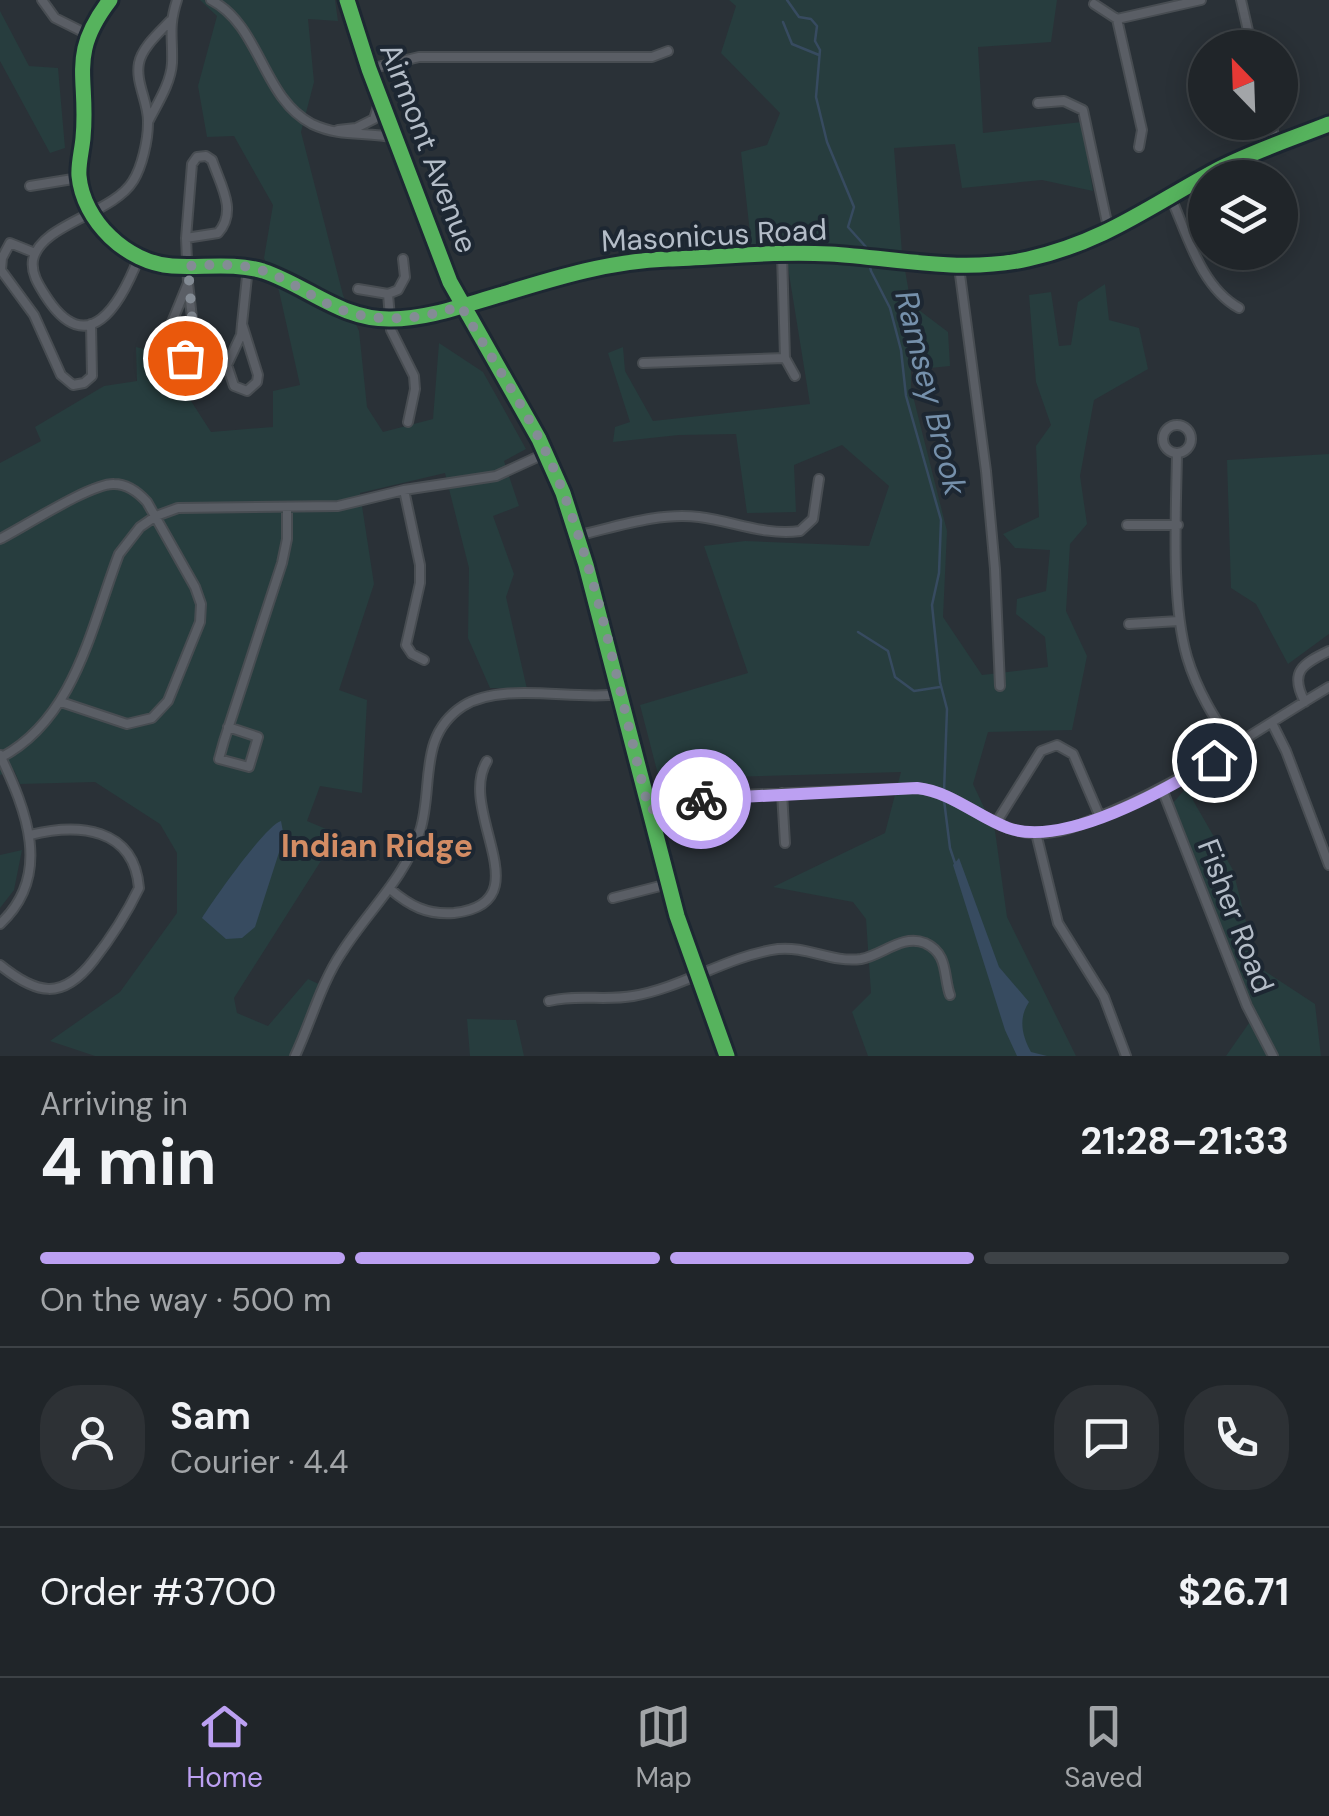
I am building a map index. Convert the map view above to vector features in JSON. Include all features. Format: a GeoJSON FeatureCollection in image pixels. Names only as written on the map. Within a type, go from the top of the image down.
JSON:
{"type":"FeatureCollection","features":[{"type":"Feature","properties":{"kind":"street"},"geometry":{"type":"LineString","coordinates":[[42,0],[54,18],[87,34]]}},
{"type":"Feature","properties":{"kind":"street"},"geometry":{"type":"LineString","coordinates":[[110,0],[87,34],[80,72],[84,118],[79,178],[93,212],[111,239],[138,257],[118,304],[91,324],[71,323],[53,307],[36,280],[35,253],[57,233],[93,212],[116,200],[132,182],[148,122],[172,62],[170,21],[177,0]]}},
{"type":"Feature","properties":{"kind":"street"},"geometry":{"type":"LineString","coordinates":[[212,0],[236,20],[290,108],[311,123],[346,135],[395,138]]}},
{"type":"Feature","properties":{"kind":"street","name":"Airmont Avenue"},"geometry":{"type":"LineString","coordinates":[[348,0],[369,69],[461,306],[546,453],[576,536],[668,884],[727,1056]]}},
{"type":"Feature","properties":{"kind":"street"},"geometry":{"type":"LineString","coordinates":[[1117,19],[1202,0]]}},
{"type":"Feature","properties":{"kind":"street"},"geometry":{"type":"LineString","coordinates":[[1241,0],[1248,30]]}},
{"type":"Feature","properties":{"kind":"street"},"geometry":{"type":"LineString","coordinates":[[1094,4],[1117,19],[1142,130],[1139,147]]}},
{"type":"Feature","properties":{"kind":"street"},"geometry":{"type":"LineString","coordinates":[[148,122],[139,63],[170,21]]}},
{"type":"Feature","properties":{"kind":"street"},"geometry":{"type":"LineString","coordinates":[[369,69],[419,57],[652,57],[668,51]]}},
{"type":"Feature","properties":{"kind":"street"},"geometry":{"type":"LineString","coordinates":[[331,130],[356,128],[374,119],[380,98]]}},
{"type":"Feature","properties":{"kind":"street"},"geometry":{"type":"LineString","coordinates":[[1038,103],[1076,104],[1087,117],[1108,232]]}},
{"type":"Feature","properties":{"kind":"street","name":"Masonicus Road"},"geometry":{"type":"LineString","coordinates":[[138,257],[157,264],[248,267],[274,275],[342,310],[389,320],[461,306],[624,262],[782,254],[959,267],[1026,260],[1108,232],[1216,171],[1329,124]]}},
{"type":"Feature","properties":{"kind":"street"},"geometry":{"type":"LineString","coordinates":[[1275,140],[1276,146]]}},
{"type":"Feature","properties":{"kind":"street"},"geometry":{"type":"LineString","coordinates":[[186,238],[218,233],[229,218],[212,160],[206,156],[198,157],[192,164],[186,238],[192,318],[203,346],[190,358],[183,356],[170,332],[188,283]]}},
{"type":"Feature","properties":{"kind":"street"},"geometry":{"type":"LineString","coordinates":[[30,186],[79,178]]}},
{"type":"Feature","properties":{"kind":"street"},"geometry":{"type":"LineString","coordinates":[[1171,198],[1210,284],[1224,300],[1238,308]]}},
{"type":"Feature","properties":{"kind":"street"},"geometry":{"type":"LineString","coordinates":[[35,253],[10,243],[1,265],[3,276],[36,318],[62,376],[74,385],[92,376],[91,324]]}},
{"type":"Feature","properties":{"kind":"street"},"geometry":{"type":"LineString","coordinates":[[782,254],[785,358],[795,376]]}},
{"type":"Feature","properties":{"kind":"street"},"geometry":{"type":"LineString","coordinates":[[358,289],[388,294],[398,290],[403,283],[403,259]]}},
{"type":"Feature","properties":{"kind":"street"},"geometry":{"type":"LineString","coordinates":[[242,324],[258,375],[248,392],[234,386],[227,365],[240,335],[248,267]]}},
{"type":"Feature","properties":{"kind":"street"},"geometry":{"type":"LineString","coordinates":[[959,267],[986,471],[1000,686]]}},
{"type":"Feature","properties":{"kind":"street"},"geometry":{"type":"LineString","coordinates":[[388,294],[395,342],[414,376],[408,422]]}},
{"type":"Feature","properties":{"kind":"street"},"geometry":{"type":"LineString","coordinates":[[36,318],[53,307]]}},
{"type":"Feature","properties":{"kind":"street"},"geometry":{"type":"LineString","coordinates":[[643,363],[785,358]]}},
{"type":"Feature","properties":{"kind":"street"},"geometry":{"type":"LineString","coordinates":[[0,924],[15,907],[32,860],[30,835],[0,757],[39,731],[61,702],[118,554],[130,536],[156,516],[187,507],[338,506],[404,490],[496,476],[546,453]]}},
{"type":"Feature","properties":{"kind":"street"},"geometry":{"type":"LineString","coordinates":[[1177,454],[1180,621],[1195,680],[1234,748]]}},
{"type":"Feature","properties":{"kind":"street"},"geometry":{"type":"LineString","coordinates":[[576,536],[680,516],[704,517],[774,532],[800,531],[813,519],[820,479]]}},
{"type":"Feature","properties":{"kind":"street"},"geometry":{"type":"LineString","coordinates":[[0,539],[105,484],[132,488],[148,502],[202,604],[200,622],[168,700],[152,718],[127,724],[61,702]]}},
{"type":"Feature","properties":{"kind":"street"},"geometry":{"type":"LineString","coordinates":[[404,490],[420,584],[406,645],[412,654],[424,660]]}},
{"type":"Feature","properties":{"kind":"street"},"geometry":{"type":"LineString","coordinates":[[228,727],[258,737],[248,767],[219,758],[228,727],[282,562],[287,506]]}},
{"type":"Feature","properties":{"kind":"street"},"geometry":{"type":"LineString","coordinates":[[1127,526],[1178,524]]}},
{"type":"Feature","properties":{"kind":"street"},"geometry":{"type":"LineString","coordinates":[[1129,624],[1180,621]]}},
{"type":"Feature","properties":{"kind":"street"},"geometry":{"type":"LineString","coordinates":[[1305,702],[1297,687],[1298,677],[1306,665],[1329,651]]}},
{"type":"Feature","properties":{"kind":"street"},"geometry":{"type":"LineString","coordinates":[[649,810],[715,796],[929,790],[953,798],[996,822],[1036,833],[1059,832],[1162,790],[1329,687]]}},
{"type":"Feature","properties":{"kind":"street"},"geometry":{"type":"LineString","coordinates":[[295,1056],[341,953],[390,889],[420,831],[433,742],[453,714],[474,701],[496,695],[620,694]]}},
{"type":"Feature","properties":{"kind":"street"},"geometry":{"type":"LineString","coordinates":[[1272,724],[1329,865]]}},
{"type":"Feature","properties":{"kind":"street"},"geometry":{"type":"LineString","coordinates":[[996,822],[1041,752],[1057,745],[1073,754],[1100,816]]}},
{"type":"Feature","properties":{"kind":"street"},"geometry":{"type":"LineString","coordinates":[[390,889],[416,908],[435,913],[470,911],[490,897],[498,873],[482,818],[478,786],[487,761]]}},
{"type":"Feature","properties":{"kind":"street","name":"Fisher Road"},"geometry":{"type":"LineString","coordinates":[[1162,790],[1247,1006],[1273,1056]]}},
{"type":"Feature","properties":{"kind":"street"},"geometry":{"type":"LineString","coordinates":[[782,794],[785,843]]}},
{"type":"Feature","properties":{"kind":"street"},"geometry":{"type":"LineString","coordinates":[[0,965],[40,988],[59,989],[74,983],[114,933],[138,888],[132,860],[111,838],[76,830],[30,835]]}},
{"type":"Feature","properties":{"kind":"street"},"geometry":{"type":"LineString","coordinates":[[1036,833],[1058,923],[1104,997],[1126,1056]]}},
{"type":"Feature","properties":{"kind":"street"},"geometry":{"type":"LineString","coordinates":[[613,898],[668,884]]}},
{"type":"Feature","properties":{"kind":"street"},"geometry":{"type":"LineString","coordinates":[[549,1001],[634,996],[780,949],[856,960],[912,940],[928,944],[940,954],[950,995]]}},
{"type":"Feature","properties":{"kind":"green space"},"geometry":{"type":"Polygon","coordinates":[[[200,0],[335,0],[338,21],[308,19],[314,82],[301,132],[343,295],[359,331],[367,407],[383,432],[433,419],[439,343],[483,372],[526,449],[504,461],[519,506],[493,516],[514,574],[506,597],[527,689],[490,688],[468,638],[469,568],[445,473],[360,493],[374,584],[339,690],[367,700],[362,793],[320,786],[307,821],[338,834],[234,998],[237,1013],[268,1026],[308,979],[325,987],[290,1056],[95,1056],[50,1041],[120,992],[177,913],[177,853],[160,824],[95,782],[20,784],[14,770],[0,775],[0,463],[41,441],[35,427],[104,386],[137,381],[136,347],[160,353],[211,432],[273,427],[273,391],[300,385],[279,291],[264,258],[273,205],[234,136],[207,137],[198,86],[217,16],[200,0]]]}},
{"type":"Feature","properties":{"kind":"green space"},"geometry":{"type":"Polygon","coordinates":[[[729,0],[1057,0],[1051,42],[978,47],[983,133],[1082,122],[1093,191],[1042,180],[962,188],[955,144],[894,148],[902,253],[911,304],[948,332],[950,366],[911,370],[911,388],[947,531],[943,617],[982,675],[1048,667],[1045,637],[1016,614],[1017,599],[1046,591],[1050,550],[1015,548],[1003,534],[1039,517],[1036,446],[1051,425],[1036,382],[1029,295],[1051,292],[1059,346],[1071,345],[1078,302],[1105,284],[1109,320],[1139,328],[1148,369],[1094,400],[1080,476],[1087,524],[1070,544],[1066,611],[1087,656],[1072,730],[988,732],[973,784],[995,831],[1007,917],[1076,1056],[868,1056],[852,1012],[871,993],[866,919],[853,902],[773,887],[885,833],[901,772],[727,777],[662,790],[640,705],[748,673],[704,546],[745,541],[869,546],[889,486],[842,445],[794,465],[796,512],[747,513],[736,434],[613,442],[615,427],[630,422],[608,353],[623,347],[625,371],[653,421],[810,404],[785,249],[752,251],[741,152],[767,145],[780,113],[721,53],[736,6],[729,0]]]}},
{"type":"Feature","properties":{"kind":"green space"},"geometry":{"type":"Polygon","coordinates":[[[0,11],[29,66],[58,68],[65,148],[50,153],[0,61],[0,11]]]}},
{"type":"Feature","properties":{"kind":"green space"},"geometry":{"type":"Polygon","coordinates":[[[1329,454],[1329,634],[1288,664],[1256,604],[1231,588],[1227,460],[1329,454]]]}},
{"type":"Feature","properties":{"kind":"green space"},"geometry":{"type":"Polygon","coordinates":[[[1186,788],[1233,870],[1257,966],[1315,1004],[1321,1056],[1226,1056],[1256,1013],[1173,803],[1186,788]]]}},
{"type":"Feature","properties":{"kind":"green space"},"geometry":{"type":"Polygon","coordinates":[[[22,850],[14,890],[0,908],[0,855],[22,850]]]}},
{"type":"Feature","properties":{"kind":"green space"},"geometry":{"type":"Polygon","coordinates":[[[467,1019],[516,1020],[524,1056],[470,1056],[467,1019]]]}},
{"type":"Feature","properties":{"kind":"water"},"geometry":{"type":"Polygon","coordinates":[[[281,821],[284,837],[255,927],[242,938],[226,939],[202,918],[252,849],[281,821]]]}},
{"type":"Feature","properties":{"kind":"water"},"geometry":{"type":"Polygon","coordinates":[[[959,858],[999,967],[1029,1002],[1022,1021],[1028,1046],[1031,1052],[1047,1056],[1017,1056],[1005,1030],[953,865],[959,858]]]}},
{"type":"Feature","properties":{"kind":"waterway","name":"Ramsey Brook"},"geometry":{"type":"LineString","coordinates":[[787,0],[799,17],[811,19],[817,26],[815,41],[820,50],[816,97],[827,142],[854,207],[848,227],[866,247],[871,271],[890,308],[901,350],[906,396],[941,520],[939,573],[932,605],[940,682],[947,709],[944,792]]}},
{"type":"Feature","properties":{"kind":"waterway"},"geometry":{"type":"LineString","coordinates":[[783,22],[792,44],[819,55]]}},
{"type":"Feature","properties":{"kind":"waterway"},"geometry":{"type":"LineString","coordinates":[[858,632],[888,651],[895,677],[914,691],[940,687]]}},
{"type":"Feature","properties":{"kind":"waterway","name":"Ramsey Brook"},"geometry":{"type":"LineString","coordinates":[[944,800],[956,866]]}},
{"type":"Feature","properties":{"kind":"cycle path"},"geometry":{"type":"LineString","coordinates":[[110,0],[88,37],[83,67],[79,176],[82,193],[98,223],[124,248],[155,263],[263,271],[340,308],[373,318],[434,314],[585,271],[647,260],[789,253],[954,265],[1028,259],[1103,233],[1229,164],[1329,124]]}},
{"type":"Feature","properties":{"kind":"cycle path"},"geometry":{"type":"LineString","coordinates":[[347,0],[369,69],[450,282],[539,439],[563,493],[586,565],[677,916],[727,1056]]}},
{"type":"Feature","properties":{"kind":"way so far"},"geometry":{"type":"LineString","coordinates":[[185,358],[203,346],[192,318],[188,266],[232,265],[258,270],[359,316],[389,320],[461,306],[539,439],[563,493],[586,564],[649,810],[701,799]]}},
{"type":"Feature","properties":{"kind":"district","name":"Indian Ridge"},"geometry":{"type":"Point","coordinates":[377,846]}},
{"type":"Feature","properties":{"kind":"route"},"geometry":{"type":"LineString","coordinates":[[701,799],[917,788],[942,793],[1006,827],[1044,834],[1074,828],[1145,798],[1214,760]]}}]}
